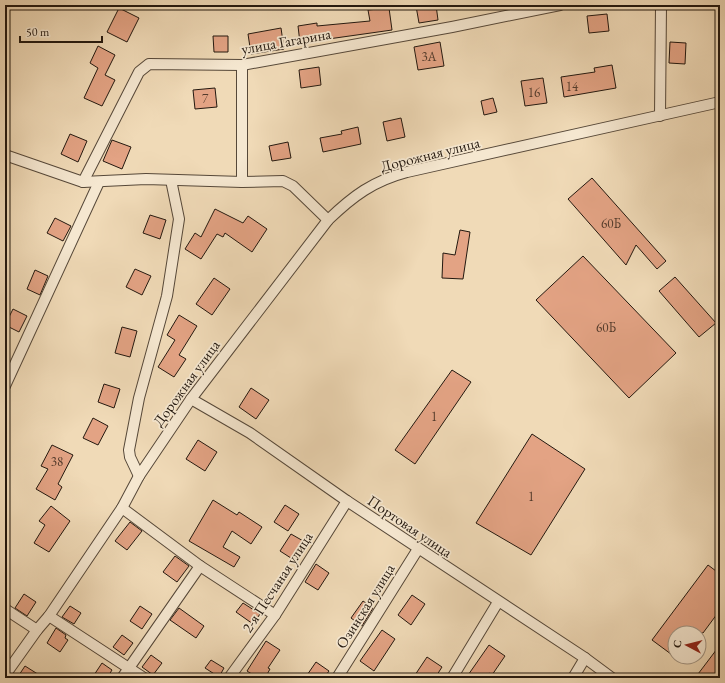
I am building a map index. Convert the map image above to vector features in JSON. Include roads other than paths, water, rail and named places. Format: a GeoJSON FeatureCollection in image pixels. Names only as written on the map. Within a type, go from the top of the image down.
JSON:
{"type":"FeatureCollection","features":[{"type":"Feature","properties":{"kind":"street","name":"улица Гагарина"},"geometry":{"type":"LineString","coordinates":[[83,182],[139,72],[145,65],[152,63],[242,65],[452,27],[560,5]]}},
{"type":"Feature","properties":{"kind":"street"},"geometry":{"type":"LineString","coordinates":[[660,116],[662,5]]}},
{"type":"Feature","properties":{"kind":"street"},"geometry":{"type":"LineString","coordinates":[[242,65],[242,182]]}},
{"type":"Feature","properties":{"kind":"street","name":"Дорожная улица"},"geometry":{"type":"LineString","coordinates":[[5,674],[49,616],[122,508],[139,476],[191,399],[328,220],[352,197],[390,177],[720,102]]}},
{"type":"Feature","properties":{"kind":"street"},"geometry":{"type":"LineString","coordinates":[[5,155],[83,182],[146,179],[242,182],[278,181],[290,184],[328,220]]}},
{"type":"Feature","properties":{"kind":"street","name":"Дорожная улица"},"geometry":{"type":"LineString","coordinates":[[139,476],[129,455],[129,450],[139,398],[167,296],[178,228],[177,209],[171,180]]}},
{"type":"Feature","properties":{"kind":"street"},"geometry":{"type":"LineString","coordinates":[[5,386],[99,182]]}},
{"type":"Feature","properties":{"kind":"street","name":"Портовая улица"},"geometry":{"type":"LineString","coordinates":[[191,399],[250,433],[347,501],[585,658],[612,678]]}},
{"type":"Feature","properties":{"kind":"street","name":"2-я Песчаная улица"},"geometry":{"type":"LineString","coordinates":[[229,678],[275,615],[347,501]]}},
{"type":"Feature","properties":{"kind":"street"},"geometry":{"type":"LineString","coordinates":[[122,508],[200,566],[275,615]]}},
{"type":"Feature","properties":{"kind":"street","name":"Озинская улица"},"geometry":{"type":"LineString","coordinates":[[337,678],[418,549]]}},
{"type":"Feature","properties":{"kind":"street"},"geometry":{"type":"LineString","coordinates":[[122,678],[200,566]]}},
{"type":"Feature","properties":{"kind":"street"},"geometry":{"type":"LineString","coordinates":[[452,678],[498,602]]}},
{"type":"Feature","properties":{"kind":"street"},"geometry":{"type":"LineString","coordinates":[[5,609],[37,630]]}},
{"type":"Feature","properties":{"kind":"street"},"geometry":{"type":"LineString","coordinates":[[49,616],[144,678]]}},
{"type":"Feature","properties":{"kind":"street"},"geometry":{"type":"LineString","coordinates":[[573,678],[585,658]]}}]}
